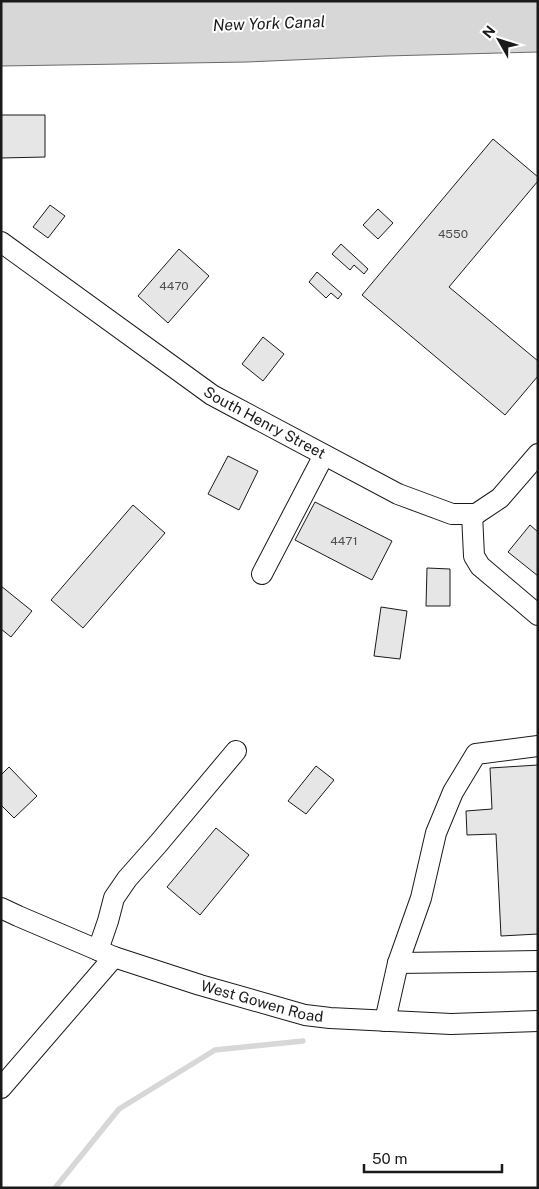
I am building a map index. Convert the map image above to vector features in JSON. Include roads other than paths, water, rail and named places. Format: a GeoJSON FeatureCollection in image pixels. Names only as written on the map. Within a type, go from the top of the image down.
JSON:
{"type":"FeatureCollection","features":[{"type":"Feature","properties":{"kind":"street","name":"South Henry Street"},"geometry":{"type":"LineString","coordinates":[[1,242],[212,395],[398,494],[452,514],[472,514]]}},
{"type":"Feature","properties":{"kind":"street"},"geometry":{"type":"LineString","coordinates":[[262,574],[324,454]]}},
{"type":"Feature","properties":{"kind":"street"},"geometry":{"type":"LineString","coordinates":[[538,454],[500,498],[476,514],[472,514],[474,556],[480,566],[538,615]]}},
{"type":"Feature","properties":{"kind":"street"},"geometry":{"type":"LineString","coordinates":[[385,1021],[398,963],[420,898],[436,833],[454,792],[476,754],[538,746]]}},
{"type":"Feature","properties":{"kind":"street"},"geometry":{"type":"LineString","coordinates":[[1,1088],[106,953],[108,921],[114,898],[127,879],[236,751]]}},
{"type":"Feature","properties":{"kind":"street","name":"West Gowen Road"},"geometry":{"type":"LineString","coordinates":[[1,908],[106,953],[200,986],[306,1015],[330,1018],[451,1024],[538,1021]]}},
{"type":"Feature","properties":{"kind":"street"},"geometry":{"type":"LineString","coordinates":[[398,963],[538,961]]}},
{"type":"Feature","properties":{"kind":"water","name":"New York Canal"},"geometry":{"type":"Polygon","coordinates":[[[1,1],[538,1],[538,52],[247,62],[1,66],[1,1]]]}},
{"type":"Feature","properties":{"kind":"waterway"},"geometry":{"type":"LineString","coordinates":[[55,1188],[119,1109],[215,1050],[303,1041]]}}]}
